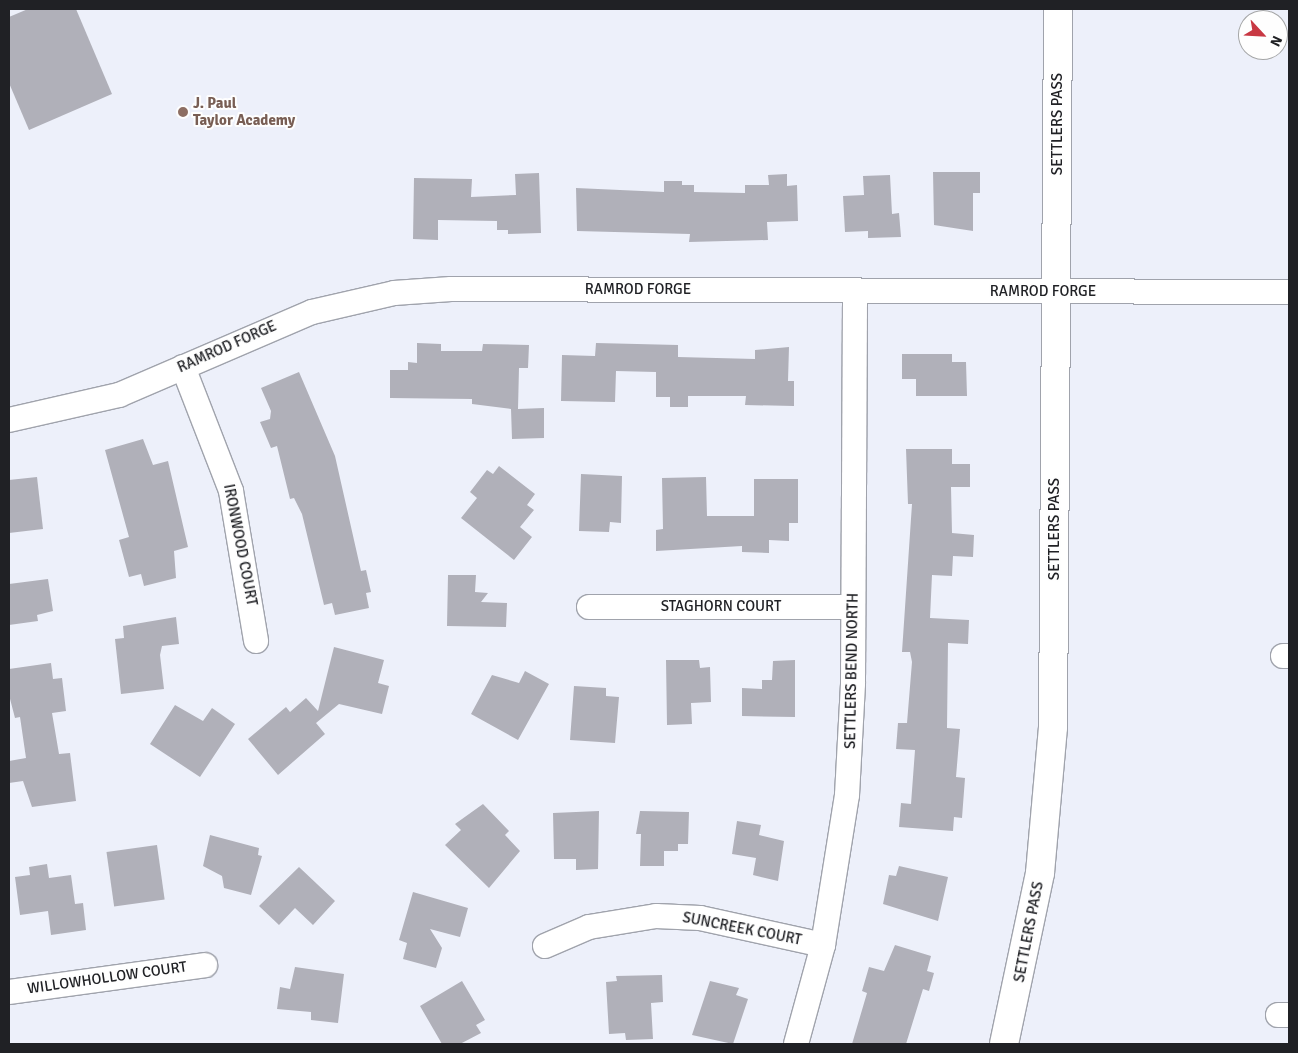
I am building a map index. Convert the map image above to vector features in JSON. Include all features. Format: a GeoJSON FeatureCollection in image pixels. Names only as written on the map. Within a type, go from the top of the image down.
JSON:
{"type":"FeatureCollection","features":[{"type":"Feature","properties":{"kind":"street","name":"SETTLERS PASS"},"geometry":{"type":"LineString","coordinates":[[1004,1044],[1032,920],[1050,778],[1057,292],[1058,9]]}},
{"type":"Feature","properties":{"kind":"street","name":"RAMROD FORGE"},"geometry":{"type":"LineString","coordinates":[[9,420],[93,403],[312,312],[394,293],[451,289],[854,292],[1289,292]]}},
{"type":"Feature","properties":{"kind":"street","name":"SETTLERS BEND NORTH"},"geometry":{"type":"LineString","coordinates":[[796,1044],[823,945],[848,794],[853,607],[854,292]]}},
{"type":"Feature","properties":{"kind":"street","name":"IRONWOOD COURT"},"geometry":{"type":"LineString","coordinates":[[182,367],[231,491],[256,641]]}},
{"type":"Feature","properties":{"kind":"street","name":"STAGHORN COURT"},"geometry":{"type":"LineString","coordinates":[[589,606],[853,607]]}},
{"type":"Feature","properties":{"kind":"street","name":"SUNCREEK COURT"},"geometry":{"type":"LineString","coordinates":[[545,946],[589,926],[656,916],[700,918],[823,945]]}},
{"type":"Feature","properties":{"kind":"street","name":"WILLOWHOLLOW COURT"},"geometry":{"type":"LineString","coordinates":[[9,992],[205,965]]}},
{"type":"Feature","properties":{"kind":"building"},"geometry":{"type":"Polygon","coordinates":[[[28,9],[76,9],[112,94],[29,130],[9,83],[9,17],[28,9]]]}},
{"type":"Feature","properties":{"kind":"building"},"geometry":{"type":"Polygon","coordinates":[[[933,172],[980,172],[980,193],[973,193],[973,231],[934,225],[933,172]]]}},
{"type":"Feature","properties":{"kind":"building"},"geometry":{"type":"Polygon","coordinates":[[[539,173],[541,233],[508,234],[508,230],[497,230],[497,221],[438,220],[438,240],[413,239],[414,178],[472,179],[471,197],[516,195],[515,174],[539,173]]]}},
{"type":"Feature","properties":{"kind":"building"},"geometry":{"type":"Polygon","coordinates":[[[787,174],[787,186],[797,185],[798,221],[767,222],[768,240],[689,242],[690,234],[577,231],[576,188],[664,192],[664,181],[682,181],[682,185],[694,185],[694,192],[745,193],[745,185],[769,185],[768,175],[787,174]]]}},
{"type":"Feature","properties":{"kind":"building"},"geometry":{"type":"Polygon","coordinates":[[[890,175],[892,214],[899,213],[901,237],[868,238],[868,231],[845,232],[843,196],[864,195],[863,176],[890,175]]]}},
{"type":"Feature","properties":{"kind":"building"},"geometry":{"type":"Polygon","coordinates":[[[417,343],[441,344],[441,351],[482,351],[483,344],[529,345],[528,368],[519,368],[518,409],[544,408],[544,438],[512,439],[511,409],[472,404],[472,399],[390,398],[390,370],[408,370],[408,362],[417,363],[417,343]]]}},
{"type":"Feature","properties":{"kind":"building"},"geometry":{"type":"Polygon","coordinates":[[[596,343],[678,345],[678,357],[755,359],[755,350],[789,347],[788,381],[794,381],[794,406],[745,405],[746,396],[688,396],[688,407],[670,407],[670,397],[656,397],[656,372],[616,371],[615,402],[561,401],[562,355],[595,356],[596,343]]]}},
{"type":"Feature","properties":{"kind":"building"},"geometry":{"type":"Polygon","coordinates":[[[902,354],[952,354],[952,362],[966,362],[967,396],[916,396],[916,379],[902,379],[902,354]]]}},
{"type":"Feature","properties":{"kind":"building"},"geometry":{"type":"Polygon","coordinates":[[[299,372],[335,456],[361,571],[366,570],[371,592],[366,593],[369,608],[335,615],[332,603],[324,605],[302,514],[294,498],[290,499],[277,446],[271,448],[260,422],[270,419],[271,411],[261,388],[299,372]]]}},
{"type":"Feature","properties":{"kind":"building"},"geometry":{"type":"Polygon","coordinates":[[[143,439],[153,465],[168,461],[188,547],[174,551],[176,578],[144,586],[141,574],[129,577],[119,540],[129,537],[105,450],[143,439]]]}},
{"type":"Feature","properties":{"kind":"building"},"geometry":{"type":"Polygon","coordinates":[[[906,449],[952,449],[952,464],[970,464],[970,487],[951,487],[952,533],[974,535],[973,557],[953,556],[952,576],[932,575],[930,618],[969,620],[968,644],[948,643],[947,728],[960,729],[956,777],[965,778],[962,818],[954,817],[953,831],[899,827],[901,803],[911,804],[915,750],[896,749],[898,723],[907,723],[912,662],[910,652],[902,652],[912,504],[908,504],[906,449]]]}},
{"type":"Feature","properties":{"kind":"building"},"geometry":{"type":"Polygon","coordinates":[[[499,466],[535,494],[527,505],[534,510],[520,527],[532,537],[514,560],[461,518],[477,498],[470,492],[487,470],[493,474],[499,466]]]}},
{"type":"Feature","properties":{"kind":"building"},"geometry":{"type":"Polygon","coordinates":[[[581,474],[622,476],[621,523],[610,522],[609,532],[579,531],[581,474]]]}},
{"type":"Feature","properties":{"kind":"building"},"geometry":{"type":"Polygon","coordinates":[[[37,477],[43,529],[9,533],[9,480],[37,477]]]}},
{"type":"Feature","properties":{"kind":"building"},"geometry":{"type":"Polygon","coordinates":[[[706,477],[707,516],[754,516],[754,479],[798,479],[798,523],[789,523],[789,541],[769,540],[769,553],[742,552],[742,546],[656,551],[656,530],[663,529],[662,478],[706,477]]]}},
{"type":"Feature","properties":{"kind":"building"},"geometry":{"type":"Polygon","coordinates":[[[448,575],[476,575],[475,592],[488,593],[481,602],[507,603],[506,627],[447,626],[448,575]]]}},
{"type":"Feature","properties":{"kind":"building"},"geometry":{"type":"Polygon","coordinates":[[[48,579],[53,611],[37,615],[38,621],[9,625],[9,584],[48,579]]]}},
{"type":"Feature","properties":{"kind":"building"},"geometry":{"type":"Polygon","coordinates":[[[176,617],[179,644],[162,646],[160,655],[164,689],[121,694],[115,639],[124,638],[123,626],[176,617]]]}},
{"type":"Feature","properties":{"kind":"building"},"geometry":{"type":"Polygon","coordinates":[[[334,647],[384,660],[378,683],[389,686],[382,714],[339,704],[316,723],[325,734],[278,775],[248,739],[286,707],[290,712],[306,698],[318,711],[334,647]]]}},
{"type":"Feature","properties":{"kind":"building"},"geometry":{"type":"Polygon","coordinates":[[[666,660],[699,660],[700,668],[710,667],[711,702],[691,703],[692,724],[667,725],[666,660]]]}},
{"type":"Feature","properties":{"kind":"building"},"geometry":{"type":"Polygon","coordinates":[[[795,660],[795,717],[742,716],[742,688],[762,689],[762,680],[772,680],[773,661],[795,660]]]}},
{"type":"Feature","properties":{"kind":"building"},"geometry":{"type":"Polygon","coordinates":[[[51,663],[53,679],[62,678],[66,711],[52,713],[59,754],[70,753],[76,801],[32,807],[23,781],[9,783],[9,761],[26,758],[20,717],[15,718],[9,695],[9,669],[51,663]]]}},
{"type":"Feature","properties":{"kind":"building"},"geometry":{"type":"Polygon","coordinates":[[[525,671],[549,684],[518,740],[471,714],[492,675],[519,683],[525,671]]]}},
{"type":"Feature","properties":{"kind":"building"},"geometry":{"type":"Polygon","coordinates":[[[574,686],[606,688],[606,696],[619,697],[615,743],[570,740],[574,686]]]}},
{"type":"Feature","properties":{"kind":"building"},"geometry":{"type":"Polygon","coordinates":[[[175,705],[203,721],[212,708],[235,724],[200,777],[150,744],[175,705]]]}},
{"type":"Feature","properties":{"kind":"building"},"geometry":{"type":"Polygon","coordinates":[[[483,804],[509,831],[505,835],[520,851],[489,888],[445,845],[461,830],[455,824],[483,804]]]}},
{"type":"Feature","properties":{"kind":"building"},"geometry":{"type":"Polygon","coordinates":[[[599,811],[598,869],[576,870],[576,859],[554,859],[553,813],[599,811]]]}},
{"type":"Feature","properties":{"kind":"building"},"geometry":{"type":"Polygon","coordinates":[[[640,811],[689,812],[688,844],[678,844],[678,851],[664,851],[664,866],[640,866],[641,834],[636,834],[640,811]]]}},
{"type":"Feature","properties":{"kind":"building"},"geometry":{"type":"Polygon","coordinates":[[[737,821],[761,825],[759,835],[784,841],[778,881],[753,875],[756,858],[732,854],[737,821]]]}},
{"type":"Feature","properties":{"kind":"building"},"geometry":{"type":"Polygon","coordinates":[[[210,835],[259,848],[258,855],[262,856],[251,895],[224,888],[222,876],[203,866],[210,835]]]}},
{"type":"Feature","properties":{"kind":"building"},"geometry":{"type":"Polygon","coordinates":[[[157,845],[165,899],[114,907],[106,852],[157,845]]]}},
{"type":"Feature","properties":{"kind":"building"},"geometry":{"type":"Polygon","coordinates":[[[47,864],[49,878],[71,875],[75,904],[83,903],[86,930],[51,935],[48,911],[20,915],[15,877],[30,875],[29,867],[47,864]]]}},
{"type":"Feature","properties":{"kind":"building"},"geometry":{"type":"Polygon","coordinates":[[[899,866],[948,877],[938,921],[883,904],[889,875],[896,876],[899,866]]]}},
{"type":"Feature","properties":{"kind":"building"},"geometry":{"type":"Polygon","coordinates":[[[299,867],[335,901],[313,925],[295,908],[279,925],[259,906],[299,867]]]}},
{"type":"Feature","properties":{"kind":"building"},"geometry":{"type":"Polygon","coordinates":[[[413,892],[468,908],[460,937],[430,929],[442,948],[436,968],[403,959],[407,943],[399,940],[413,892]]]}},
{"type":"Feature","properties":{"kind":"building"},"geometry":{"type":"Polygon","coordinates":[[[895,945],[931,956],[927,971],[934,973],[929,991],[923,989],[906,1044],[852,1044],[867,993],[862,991],[869,967],[884,971],[895,945]]]}},
{"type":"Feature","properties":{"kind":"building"},"geometry":{"type":"Polygon","coordinates":[[[295,967],[344,974],[338,1023],[311,1020],[311,1012],[277,1009],[280,987],[290,989],[295,967]]]}},
{"type":"Feature","properties":{"kind":"building"},"geometry":{"type":"Polygon","coordinates":[[[662,975],[663,1002],[651,1003],[653,1039],[626,1040],[625,1033],[609,1034],[606,982],[617,981],[616,976],[662,975]]]}},
{"type":"Feature","properties":{"kind":"building"},"geometry":{"type":"Polygon","coordinates":[[[462,981],[485,1020],[476,1025],[481,1033],[460,1044],[442,1044],[420,1006],[462,981]]]}},
{"type":"Feature","properties":{"kind":"building"},"geometry":{"type":"Polygon","coordinates":[[[710,981],[739,988],[736,995],[748,999],[733,1044],[692,1035],[710,981]]]}},
{"type":"Feature","properties":{"kind":"place","name":"J. Paul Taylor Academy"},"geometry":{"type":"Point","coordinates":[183,112]}}]}
